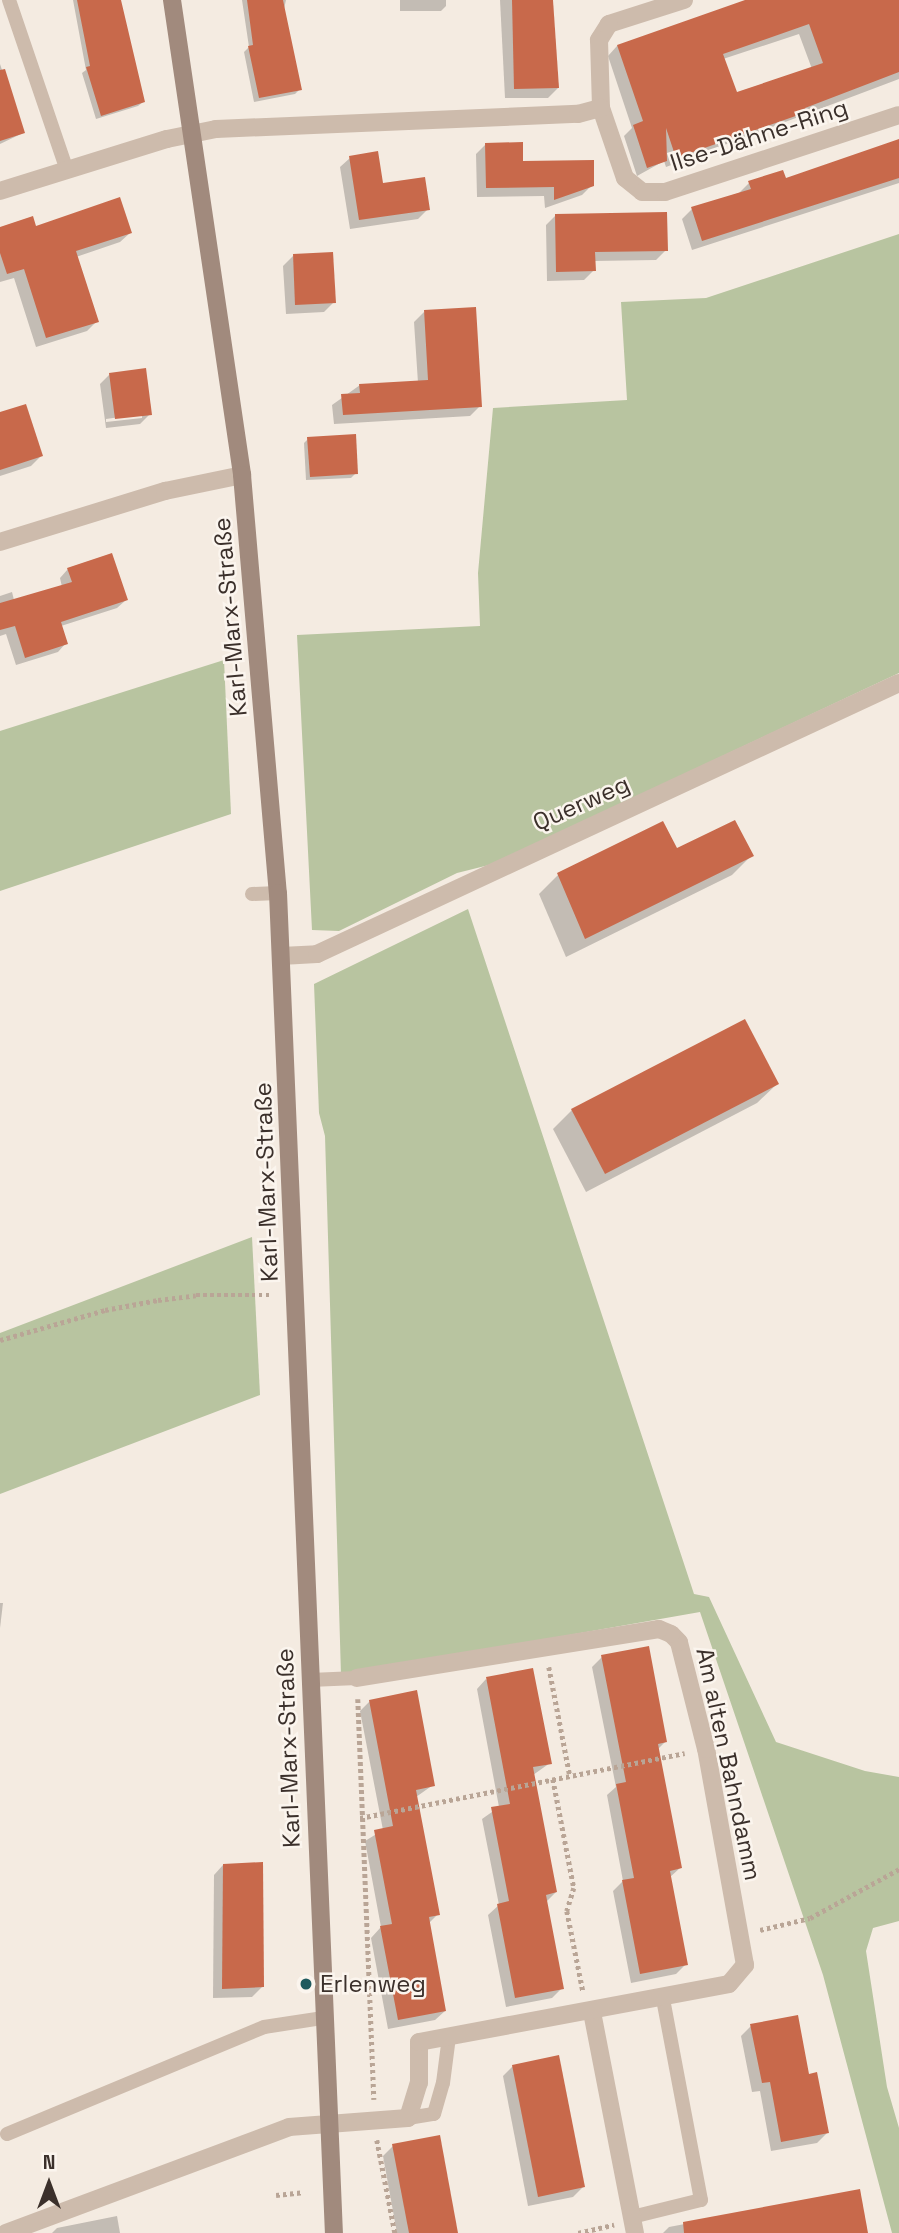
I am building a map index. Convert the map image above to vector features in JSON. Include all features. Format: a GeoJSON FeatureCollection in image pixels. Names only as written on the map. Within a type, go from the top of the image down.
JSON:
{"type":"FeatureCollection","features":[{"type":"Feature","properties":{"kind":"main road","name":"Karl-Marx-Straße"},"geometry":{"type":"LineString","coordinates":[[172,0],[242,475],[278,893],[334,2233]]}},
{"type":"Feature","properties":{"kind":"street","name":"Ilse-Dähne-Ring"},"geometry":{"type":"LineString","coordinates":[[684,0],[609,24],[599,40],[601,108],[625,178],[642,192],[665,192],[899,116]]}},
{"type":"Feature","properties":{"kind":"street"},"geometry":{"type":"LineString","coordinates":[[0,191],[193,133],[423,117],[578,114],[601,108]]}},
{"type":"Feature","properties":{"kind":"street"},"geometry":{"type":"LineString","coordinates":[[0,542],[165,491],[242,475]]}},
{"type":"Feature","properties":{"kind":"street","name":"Querweg"},"geometry":{"type":"LineString","coordinates":[[281,956],[317,954],[899,683]]}},
{"type":"Feature","properties":{"kind":"street","name":"Am alten Bahndamm"},"geometry":{"type":"LineString","coordinates":[[357,1678],[545,1645],[659,1629],[671,1633],[678,1642],[706,1749],[745,1965],[729,1984],[589,2013],[419,2042],[419,2084],[408,2118]]}},
{"type":"Feature","properties":{"kind":"street"},"geometry":{"type":"LineString","coordinates":[[589,2013],[634,2224]]}},
{"type":"Feature","properties":{"kind":"street"},"geometry":{"type":"LineString","coordinates":[[6,2233],[289,2127],[329,2121],[408,2118]]}},
{"type":"Feature","properties":{"kind":"lane"},"geometry":{"type":"LineString","coordinates":[[9,0],[67,170]]}},
{"type":"Feature","properties":{"kind":"lane"},"geometry":{"type":"LineString","coordinates":[[252,894],[278,893]]}},
{"type":"Feature","properties":{"kind":"lane"},"geometry":{"type":"LineString","coordinates":[[310,1680],[357,1678]]}},
{"type":"Feature","properties":{"kind":"lane"},"geometry":{"type":"LineString","coordinates":[[634,2224],[701,2200],[663,1997]]}},
{"type":"Feature","properties":{"kind":"lane"},"geometry":{"type":"LineString","coordinates":[[7,2134],[264,2028],[323,2018]]}},
{"type":"Feature","properties":{"kind":"lane"},"geometry":{"type":"LineString","coordinates":[[408,2118],[434,2114],[443,2084],[449,2037]]}},
{"type":"Feature","properties":{"kind":"path"},"geometry":{"type":"LineString","coordinates":[[0,1340],[145,1303],[196,1295],[268,1295]]}},
{"type":"Feature","properties":{"kind":"path"},"geometry":{"type":"LineString","coordinates":[[545,1645],[570,1776]]}},
{"type":"Feature","properties":{"kind":"path"},"geometry":{"type":"LineString","coordinates":[[357,1678],[360,1818],[374,2102]]}},
{"type":"Feature","properties":{"kind":"path"},"geometry":{"type":"LineString","coordinates":[[360,1818],[706,1749]]}},
{"type":"Feature","properties":{"kind":"path"},"geometry":{"type":"LineString","coordinates":[[553,1779],[575,1888],[567,1911],[589,2013]]}},
{"type":"Feature","properties":{"kind":"path"},"geometry":{"type":"LineString","coordinates":[[739,1935],[810,1918],[899,1869]]}},
{"type":"Feature","properties":{"kind":"path"},"geometry":{"type":"LineString","coordinates":[[375,2129],[396,2233]]}},
{"type":"Feature","properties":{"kind":"path"},"geometry":{"type":"LineString","coordinates":[[276,2195],[303,2192]]}},
{"type":"Feature","properties":{"kind":"path"},"geometry":{"type":"LineString","coordinates":[[578,2233],[634,2224]]}},
{"type":"Feature","properties":{"kind":"green space"},"geometry":{"type":"Polygon","coordinates":[[[899,234],[899,673],[493,864],[457,873],[339,931],[312,930],[297,635],[480,626],[478,573],[493,408],[627,400],[621,302],[706,298],[899,234]]]}},
{"type":"Feature","properties":{"kind":"green space"},"geometry":{"type":"Polygon","coordinates":[[[224,660],[231,814],[0,891],[0,731],[224,660]]]}},
{"type":"Feature","properties":{"kind":"green space"},"geometry":{"type":"Polygon","coordinates":[[[468,909],[694,1594],[709,1597],[776,1742],[865,1771],[899,1777],[899,1921],[873,1928],[866,1951],[887,2087],[899,2128],[899,2233],[892,2233],[823,1975],[700,1612],[341,1675],[325,1136],[319,1113],[314,984],[468,909]]]}},
{"type":"Feature","properties":{"kind":"green space"},"geometry":{"type":"Polygon","coordinates":[[[252,1237],[260,1395],[0,1494],[0,1333],[252,1237]]]}},
{"type":"Feature","properties":{"kind":"building"},"geometry":{"type":"Polygon","coordinates":[[[77,0],[121,0],[145,102],[101,116],[86,67],[90,66],[77,0]]]}},
{"type":"Feature","properties":{"kind":"building"},"geometry":{"type":"Polygon","coordinates":[[[247,0],[283,0],[302,90],[259,98],[248,46],[253,45],[247,0]]]}},
{"type":"Feature","properties":{"kind":"building"},"geometry":{"type":"Polygon","coordinates":[[[512,0],[553,0],[559,88],[514,89],[512,0]]]}},
{"type":"Feature","properties":{"kind":"building"},"geometry":{"type":"Polygon","coordinates":[[[745,0],[899,0],[899,72],[805,108],[807,112],[676,158],[666,128],[667,161],[647,168],[633,125],[643,121],[617,45],[745,0]],[[809,24],[723,54],[737,92],[823,63],[809,24]]]}},
{"type":"Feature","properties":{"kind":"building"},"geometry":{"type":"Polygon","coordinates":[[[5,69],[25,133],[0,141],[0,70],[5,69]]]}},
{"type":"Feature","properties":{"kind":"building"},"geometry":{"type":"Polygon","coordinates":[[[899,139],[899,178],[702,241],[691,207],[751,189],[748,181],[783,170],[786,178],[899,139]]]}},
{"type":"Feature","properties":{"kind":"building"},"geometry":{"type":"Polygon","coordinates":[[[523,142],[523,161],[594,160],[594,186],[554,200],[554,187],[486,188],[485,143],[523,142]]]}},
{"type":"Feature","properties":{"kind":"building"},"geometry":{"type":"Polygon","coordinates":[[[378,151],[383,183],[425,177],[430,210],[359,220],[349,156],[378,151]]]}},
{"type":"Feature","properties":{"kind":"building"},"geometry":{"type":"Polygon","coordinates":[[[120,197],[132,233],[76,251],[99,322],[46,338],[24,269],[7,274],[0,253],[0,227],[33,216],[36,226],[120,197]]]}},
{"type":"Feature","properties":{"kind":"building"},"geometry":{"type":"Polygon","coordinates":[[[667,212],[668,251],[595,252],[596,271],[556,272],[555,214],[667,212]]]}},
{"type":"Feature","properties":{"kind":"building"},"geometry":{"type":"Polygon","coordinates":[[[333,252],[336,303],[295,305],[293,254],[333,252]]]}},
{"type":"Feature","properties":{"kind":"building"},"geometry":{"type":"Polygon","coordinates":[[[476,307],[482,407],[343,415],[341,394],[360,393],[359,384],[428,380],[424,310],[476,307]]]}},
{"type":"Feature","properties":{"kind":"building"},"geometry":{"type":"Polygon","coordinates":[[[146,368],[152,415],[115,419],[109,373],[146,368]]]}},
{"type":"Feature","properties":{"kind":"building"},"geometry":{"type":"Polygon","coordinates":[[[26,404],[43,456],[0,470],[0,412],[26,404]]]}},
{"type":"Feature","properties":{"kind":"building"},"geometry":{"type":"Polygon","coordinates":[[[356,434],[358,474],[310,477],[307,437],[356,434]]]}},
{"type":"Feature","properties":{"kind":"building"},"geometry":{"type":"Polygon","coordinates":[[[112,553],[128,600],[61,622],[68,644],[25,658],[15,626],[0,630],[0,603],[72,582],[67,568],[112,553]]]}},
{"type":"Feature","properties":{"kind":"building"},"geometry":{"type":"Polygon","coordinates":[[[735,820],[754,856],[585,939],[557,873],[663,821],[677,848],[735,820]]]}},
{"type":"Feature","properties":{"kind":"building"},"geometry":{"type":"Polygon","coordinates":[[[745,1019],[779,1084],[605,1174],[571,1109],[745,1019]]]}},
{"type":"Feature","properties":{"kind":"building"},"geometry":{"type":"Polygon","coordinates":[[[649,1646],[667,1742],[658,1744],[682,1868],[670,1871],[688,1965],[640,1974],[622,1880],[634,1878],[616,1784],[626,1782],[601,1655],[649,1646]]]}},
{"type":"Feature","properties":{"kind":"building"},"geometry":{"type":"Polygon","coordinates":[[[533,1668],[552,1764],[533,1767],[557,1892],[546,1895],[564,1989],[515,1998],[497,1904],[509,1901],[491,1807],[510,1804],[486,1677],[533,1668]]]}},
{"type":"Feature","properties":{"kind":"building"},"geometry":{"type":"Polygon","coordinates":[[[417,1690],[435,1786],[416,1790],[440,1915],[429,1917],[446,2011],[398,2020],[380,1926],[392,1924],[374,1830],[393,1826],[369,1700],[417,1690]]]}},
{"type":"Feature","properties":{"kind":"building"},"geometry":{"type":"Polygon","coordinates":[[[263,1862],[264,1987],[222,1989],[223,1864],[263,1862]]]}},
{"type":"Feature","properties":{"kind":"building"},"geometry":{"type":"Polygon","coordinates":[[[798,2015],[809,2074],[817,2072],[829,2133],[781,2142],[770,2082],[762,2083],[750,2024],[798,2015]]]}},
{"type":"Feature","properties":{"kind":"building"},"geometry":{"type":"Polygon","coordinates":[[[559,2055],[585,2187],[538,2197],[512,2065],[559,2055]]]}},
{"type":"Feature","properties":{"kind":"building"},"geometry":{"type":"Polygon","coordinates":[[[440,2135],[458,2233],[409,2233],[392,2144],[440,2135]]]}},
{"type":"Feature","properties":{"kind":"building"},"geometry":{"type":"Polygon","coordinates":[[[860,2189],[868,2233],[684,2233],[683,2222],[860,2189]]]}},
{"type":"Feature","properties":{"kind":"place","name":"Erlenweg"},"geometry":{"type":"Point","coordinates":[306,1984]}}]}
